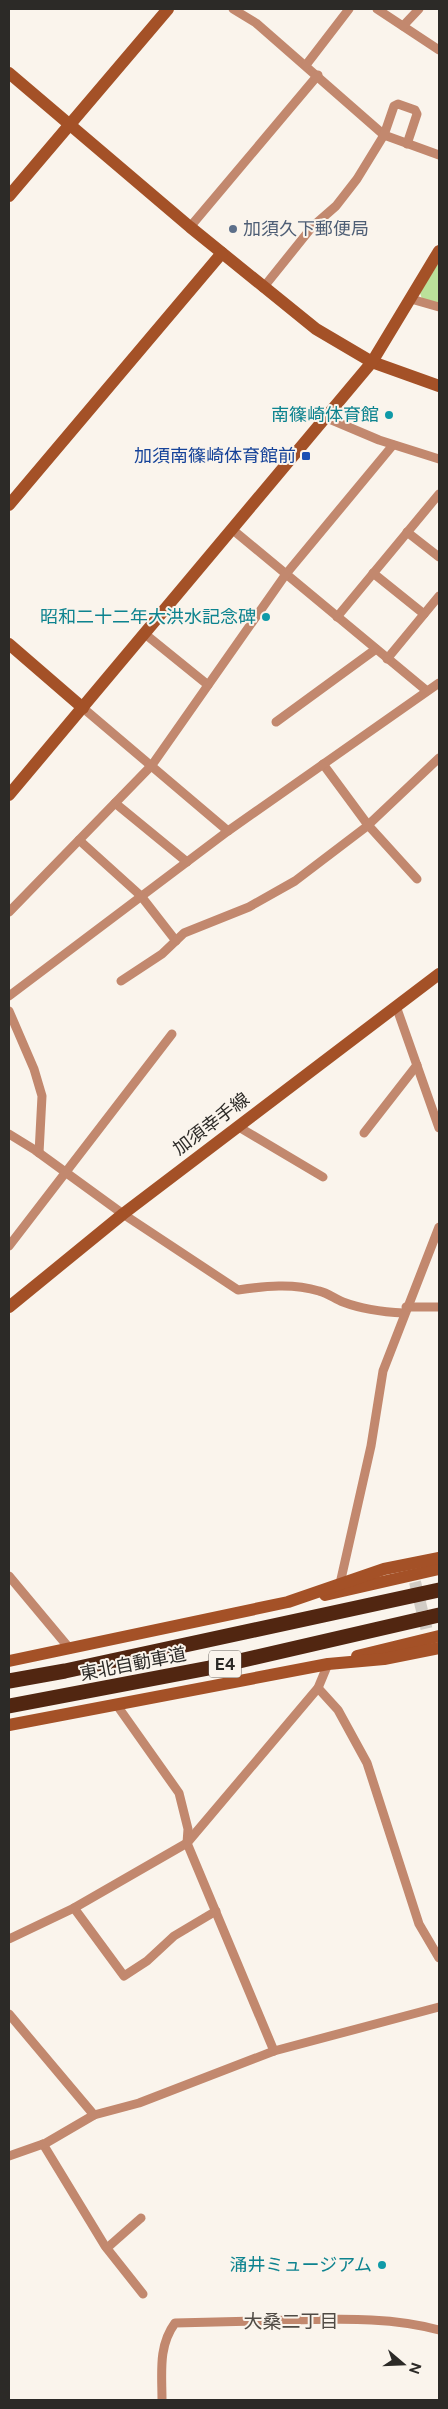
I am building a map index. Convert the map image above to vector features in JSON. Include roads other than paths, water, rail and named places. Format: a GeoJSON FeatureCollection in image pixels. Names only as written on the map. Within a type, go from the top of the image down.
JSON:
{"type":"FeatureCollection","features":[{"type":"Feature","properties":{"kind":"highway","name":"東北自動車道"},"geometry":{"type":"LineString","coordinates":[[9,1681],[93,1665],[439,1590]]}},
{"type":"Feature","properties":{"kind":"highway","name":"東北自動車道"},"geometry":{"type":"LineString","coordinates":[[9,1706],[209,1668],[439,1615]]}},
{"type":"Feature","properties":{"kind":"street"},"geometry":{"type":"LineString","coordinates":[[9,196],[168,9]]}},
{"type":"Feature","properties":{"kind":"street"},"geometry":{"type":"LineString","coordinates":[[232,9],[256,23],[318,75],[384,135],[439,155]]}},
{"type":"Feature","properties":{"kind":"street"},"geometry":{"type":"LineString","coordinates":[[306,65],[348,9]]}},
{"type":"Feature","properties":{"kind":"street"},"geometry":{"type":"LineString","coordinates":[[377,9],[439,50]]}},
{"type":"Feature","properties":{"kind":"street"},"geometry":{"type":"LineString","coordinates":[[403,26],[419,9]]}},
{"type":"Feature","properties":{"kind":"street"},"geometry":{"type":"LineString","coordinates":[[9,73],[68,125],[263,288],[316,329],[372,362],[439,386]]}},
{"type":"Feature","properties":{"kind":"street"},"geometry":{"type":"LineString","coordinates":[[190,227],[318,75]]}},
{"type":"Feature","properties":{"kind":"street"},"geometry":{"type":"LineString","coordinates":[[263,288],[312,228],[341,199],[357,179],[384,135],[394,106],[398,104],[415,110],[417,114],[407,144]]}},
{"type":"Feature","properties":{"kind":"street"},"geometry":{"type":"LineString","coordinates":[[9,795],[372,362],[439,251]]}},
{"type":"Feature","properties":{"kind":"street"},"geometry":{"type":"LineString","coordinates":[[9,505],[222,253]]}},
{"type":"Feature","properties":{"kind":"street"},"geometry":{"type":"LineString","coordinates":[[411,299],[439,306]]}},
{"type":"Feature","properties":{"kind":"street"},"geometry":{"type":"LineString","coordinates":[[327,418],[393,445],[439,459]]}},
{"type":"Feature","properties":{"kind":"street"},"geometry":{"type":"LineString","coordinates":[[9,912],[152,765],[286,574],[393,445]]}},
{"type":"Feature","properties":{"kind":"street"},"geometry":{"type":"LineString","coordinates":[[337,617],[438,499]]}},
{"type":"Feature","properties":{"kind":"street"},"geometry":{"type":"LineString","coordinates":[[233,530],[426,692]]}},
{"type":"Feature","properties":{"kind":"street"},"geometry":{"type":"LineString","coordinates":[[408,532],[439,557]]}},
{"type":"Feature","properties":{"kind":"street"},"geometry":{"type":"LineString","coordinates":[[373,573],[424,614]]}},
{"type":"Feature","properties":{"kind":"street"},"geometry":{"type":"LineString","coordinates":[[387,659],[439,596]]}},
{"type":"Feature","properties":{"kind":"street"},"geometry":{"type":"LineString","coordinates":[[145,634],[208,685]]}},
{"type":"Feature","properties":{"kind":"street"},"geometry":{"type":"LineString","coordinates":[[10,647],[152,765],[228,832]]}},
{"type":"Feature","properties":{"kind":"street"},"geometry":{"type":"LineString","coordinates":[[276,722],[376,650]]}},
{"type":"Feature","properties":{"kind":"street"},"geometry":{"type":"LineString","coordinates":[[9,996],[228,832],[439,683]]}},
{"type":"Feature","properties":{"kind":"street"},"geometry":{"type":"LineString","coordinates":[[121,981],[162,954],[184,933],[249,908],[295,881],[368,825],[439,758]]}},
{"type":"Feature","properties":{"kind":"street"},"geometry":{"type":"LineString","coordinates":[[323,764],[368,825],[417,879]]}},
{"type":"Feature","properties":{"kind":"street"},"geometry":{"type":"LineString","coordinates":[[115,803],[187,862]]}},
{"type":"Feature","properties":{"kind":"street"},"geometry":{"type":"LineString","coordinates":[[79,840],[141,896],[176,941]]}},
{"type":"Feature","properties":{"kind":"street","name":"加須幸手線"},"geometry":{"type":"LineString","coordinates":[[9,1307],[122,1214],[439,974]]}},
{"type":"Feature","properties":{"kind":"street"},"geometry":{"type":"LineString","coordinates":[[396,1006],[438,1123]]}},
{"type":"Feature","properties":{"kind":"street"},"geometry":{"type":"LineString","coordinates":[[9,1011],[34,1070],[42,1096],[39,1153]]}},
{"type":"Feature","properties":{"kind":"street"},"geometry":{"type":"LineString","coordinates":[[9,1246],[172,1034]]}},
{"type":"Feature","properties":{"kind":"street"},"geometry":{"type":"LineString","coordinates":[[364,1133],[417,1065]]}},
{"type":"Feature","properties":{"kind":"street"},"geometry":{"type":"LineString","coordinates":[[237,1126],[323,1177]]}},
{"type":"Feature","properties":{"kind":"street"},"geometry":{"type":"LineString","coordinates":[[9,1134],[66,1172],[122,1214],[238,1290],[268,1285],[318,1290],[342,1302],[372,1311],[439,1307]]}},
{"type":"Feature","properties":{"kind":"street"},"geometry":{"type":"LineString","coordinates":[[339,1588],[371,1446],[383,1371],[405,1310],[439,1227]]}},
{"type":"Feature","properties":{"kind":"street"},"geometry":{"type":"LineString","coordinates":[[9,1661],[288,1602],[339,1588],[384,1570],[439,1558]]}},
{"type":"Feature","properties":{"kind":"street"},"geometry":{"type":"LineString","coordinates":[[339,1588],[414,1579],[439,1569]]}},
{"type":"Feature","properties":{"kind":"street"},"geometry":{"type":"LineString","coordinates":[[9,1576],[70,1649]]}},
{"type":"Feature","properties":{"kind":"street"},"geometry":{"type":"LineString","coordinates":[[328,1664],[432,1635]]}},
{"type":"Feature","properties":{"kind":"street"},"geometry":{"type":"LineString","coordinates":[[9,1725],[328,1664],[399,1657],[439,1648]]}},
{"type":"Feature","properties":{"kind":"street"},"geometry":{"type":"LineString","coordinates":[[9,1939],[74,1908],[187,1842],[318,1688],[328,1664]]}},
{"type":"Feature","properties":{"kind":"street"},"geometry":{"type":"LineString","coordinates":[[318,1688],[338,1710],[367,1763],[419,1924],[439,1958]]}},
{"type":"Feature","properties":{"kind":"street"},"geometry":{"type":"LineString","coordinates":[[116,1704],[179,1792],[188,1829],[187,1842],[274,2051]]}},
{"type":"Feature","properties":{"kind":"street"},"geometry":{"type":"LineString","coordinates":[[74,1908],[124,1976],[147,1961],[174,1936],[216,1911]]}},
{"type":"Feature","properties":{"kind":"street"},"geometry":{"type":"LineString","coordinates":[[9,2156],[43,2144],[94,2115],[139,2104],[274,2051],[439,2007]]}},
{"type":"Feature","properties":{"kind":"street"},"geometry":{"type":"LineString","coordinates":[[9,2014],[94,2115]]}},
{"type":"Feature","properties":{"kind":"street"},"geometry":{"type":"LineString","coordinates":[[43,2144],[107,2248],[143,2294]]}},
{"type":"Feature","properties":{"kind":"street"},"geometry":{"type":"LineString","coordinates":[[107,2248],[141,2218]]}},
{"type":"Feature","properties":{"kind":"street"},"geometry":{"type":"LineString","coordinates":[[162,2400],[162,2355],[166,2335],[174,2323],[359,2319],[421,2325],[439,2330]]}},
{"type":"Feature","properties":{"kind":"tunnel"},"geometry":{"type":"LineString","coordinates":[[415,1582],[427,1631]]}},
{"type":"Feature","properties":{"kind":"place","name":"加須久下郵便局"},"geometry":{"type":"Point","coordinates":[233,229]}},
{"type":"Feature","properties":{"kind":"place","name":"南篠崎体育館"},"geometry":{"type":"Point","coordinates":[389,415]}},
{"type":"Feature","properties":{"kind":"place","name":"加須南篠崎体育館前"},"geometry":{"type":"Point","coordinates":[306,456]}},
{"type":"Feature","properties":{"kind":"place","name":"昭和二十二年大洪水記念碑"},"geometry":{"type":"Point","coordinates":[266,617]}},
{"type":"Feature","properties":{"kind":"place","name":"涌井ミュージアム"},"geometry":{"type":"Point","coordinates":[382,2265]}},
{"type":"Feature","properties":{"kind":"district","name":"大桑二丁目"},"geometry":{"type":"Point","coordinates":[291,2321]}}]}
